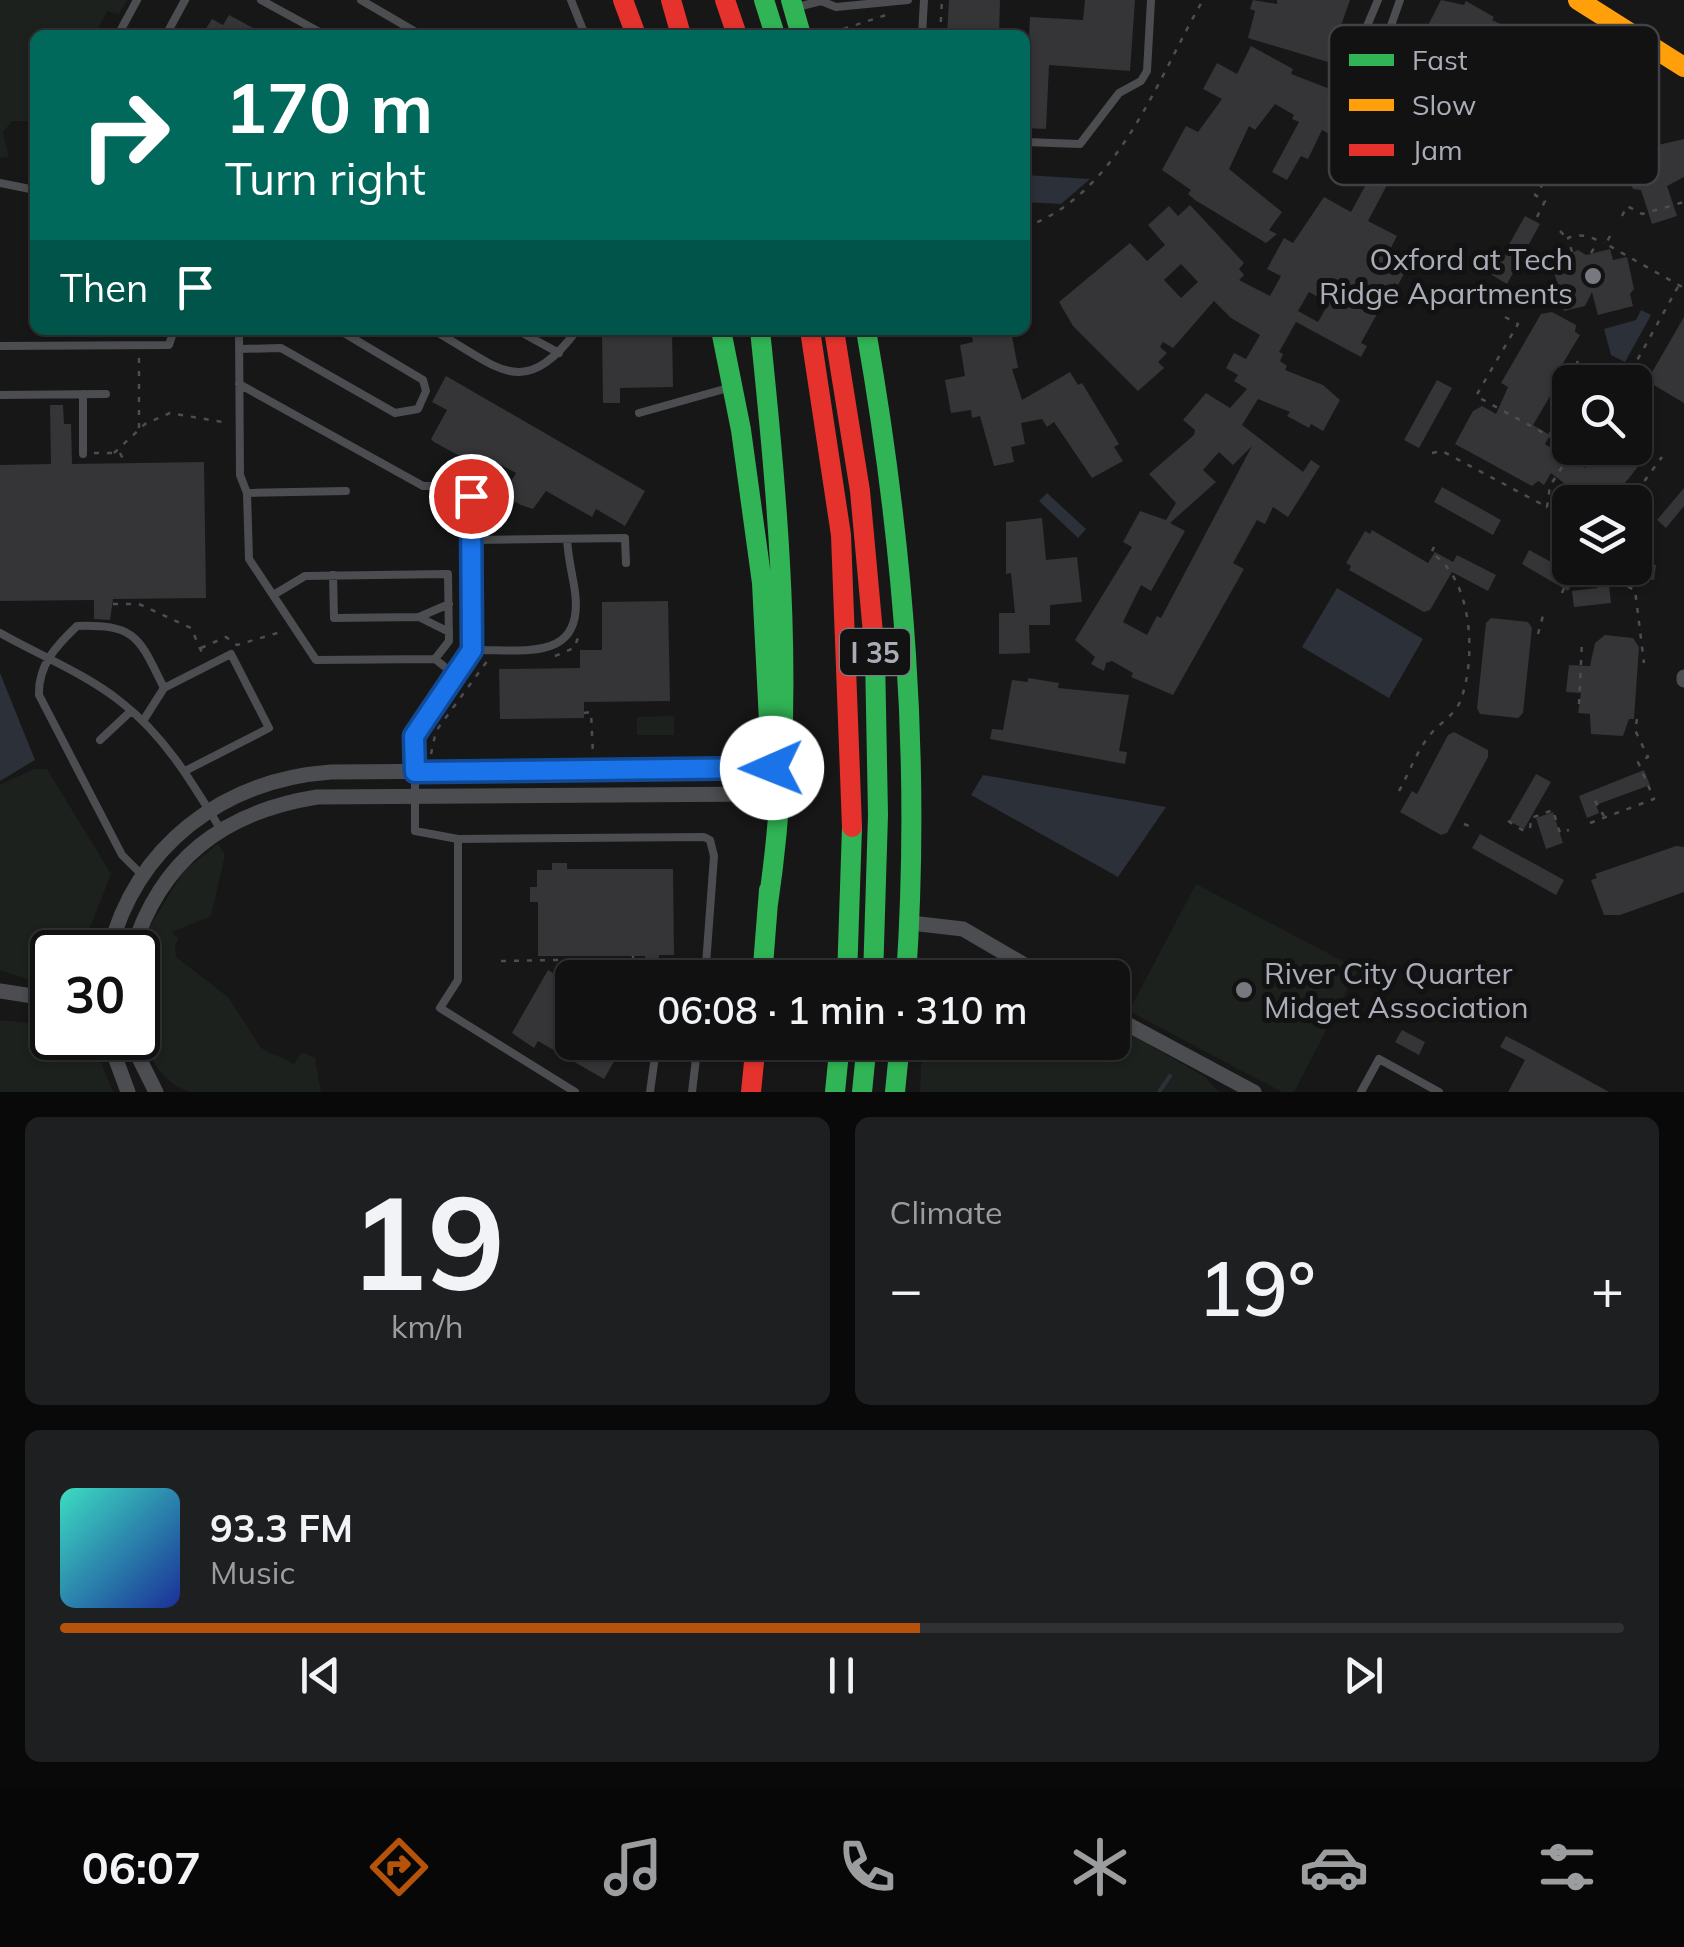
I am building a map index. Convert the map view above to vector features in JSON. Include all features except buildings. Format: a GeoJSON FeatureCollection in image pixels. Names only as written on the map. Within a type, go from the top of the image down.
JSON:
{"type":"FeatureCollection","features":[{"type":"Feature","properties":{"kind":"main road"},"geometry":{"type":"LineString","coordinates":[[624,0],[634,30]]}},
{"type":"Feature","properties":{"kind":"main road"},"geometry":{"type":"LineString","coordinates":[[671,0],[679,30]]}},
{"type":"Feature","properties":{"kind":"main road"},"geometry":{"type":"LineString","coordinates":[[725,0],[734,30]]}},
{"type":"Feature","properties":{"kind":"main road"},"geometry":{"type":"LineString","coordinates":[[746,0],[755,30]]}},
{"type":"Feature","properties":{"kind":"main road"},"geometry":{"type":"LineString","coordinates":[[764,0],[773,30]]}},
{"type":"Feature","properties":{"kind":"main road"},"geometry":{"type":"LineString","coordinates":[[1578,0],[1618,25]]}},
{"type":"Feature","properties":{"kind":"main road"},"geometry":{"type":"LineString","coordinates":[[792,4],[800,30]]}},
{"type":"Feature","properties":{"kind":"main road"},"geometry":{"type":"LineString","coordinates":[[1659,51],[1684,67]]}},
{"type":"Feature","properties":{"kind":"main road"},"geometry":{"type":"LineString","coordinates":[[722,335],[762,582],[773,794],[763,960]]}},
{"type":"Feature","properties":{"kind":"main road"},"geometry":{"type":"LineString","coordinates":[[760,335],[786,672],[781,836],[768,904]]}},
{"type":"Feature","properties":{"kind":"main road","name":"I 35"},"geometry":{"type":"LineString","coordinates":[[811,335],[842,535],[853,868],[848,960]]}},
{"type":"Feature","properties":{"kind":"main road","name":"I 35"},"geometry":{"type":"LineString","coordinates":[[835,335],[852,420],[877,675],[873,960]]}},
{"type":"Feature","properties":{"kind":"main road"},"geometry":{"type":"LineString","coordinates":[[867,335],[889,451],[906,618],[911,923],[908,960]]}},
{"type":"Feature","properties":{"kind":"main road"},"geometry":{"type":"LineString","coordinates":[[751,1092],[754,1060]]}},
{"type":"Feature","properties":{"kind":"main road"},"geometry":{"type":"LineString","coordinates":[[836,1092],[839,1060]]}},
{"type":"Feature","properties":{"kind":"main road"},"geometry":{"type":"LineString","coordinates":[[862,1092],[865,1060]]}},
{"type":"Feature","properties":{"kind":"main road"},"geometry":{"type":"LineString","coordinates":[[895,1092],[898,1060]]}},
{"type":"Feature","properties":{"kind":"street"},"geometry":{"type":"LineString","coordinates":[[115,930],[119,913],[142,875],[176,834],[208,808],[245,790],[300,774],[772,768]]}},
{"type":"Feature","properties":{"kind":"street"},"geometry":{"type":"LineString","coordinates":[[140,930],[165,881],[182,859],[222,830],[272,804],[317,797],[773,794]]}},
{"type":"Feature","properties":{"kind":"street"},"geometry":{"type":"LineString","coordinates":[[911,923],[963,928],[1017,960]]}},
{"type":"Feature","properties":{"kind":"street"},"geometry":{"type":"LineString","coordinates":[[0,991],[30,997]]}},
{"type":"Feature","properties":{"kind":"street"},"geometry":{"type":"LineString","coordinates":[[1130,1026],[1254,1092]]}},
{"type":"Feature","properties":{"kind":"street"},"geometry":{"type":"LineString","coordinates":[[116,1060],[128,1092]]}},
{"type":"Feature","properties":{"kind":"street"},"geometry":{"type":"LineString","coordinates":[[140,1060],[156,1092]]}},
{"type":"Feature","properties":{"kind":"lane"},"geometry":{"type":"LineString","coordinates":[[121,30],[137,0]]}},
{"type":"Feature","properties":{"kind":"lane"},"geometry":{"type":"LineString","coordinates":[[169,30],[185,0]]}},
{"type":"Feature","properties":{"kind":"lane"},"geometry":{"type":"LineString","coordinates":[[262,0],[316,30]]}},
{"type":"Feature","properties":{"kind":"lane"},"geometry":{"type":"LineString","coordinates":[[361,0],[412,30]]}},
{"type":"Feature","properties":{"kind":"lane"},"geometry":{"type":"LineString","coordinates":[[571,0],[583,30]]}},
{"type":"Feature","properties":{"kind":"lane"},"geometry":{"type":"LineString","coordinates":[[792,4],[821,0],[836,7],[908,0]]}},
{"type":"Feature","properties":{"kind":"lane"},"geometry":{"type":"LineString","coordinates":[[922,30],[924,0]]}},
{"type":"Feature","properties":{"kind":"lane"},"geometry":{"type":"LineString","coordinates":[[1030,142],[1080,144],[1119,93],[1141,81],[1147,71],[1152,0]]}},
{"type":"Feature","properties":{"kind":"lane"},"geometry":{"type":"LineString","coordinates":[[1367,25],[1378,0]]}},
{"type":"Feature","properties":{"kind":"lane"},"geometry":{"type":"LineString","coordinates":[[1391,25],[1400,0]]}},
{"type":"Feature","properties":{"kind":"lane"},"geometry":{"type":"LineString","coordinates":[[0,183],[30,189]]}},
{"type":"Feature","properties":{"kind":"lane"},"geometry":{"type":"LineString","coordinates":[[0,346],[169,345],[172,335]]}},
{"type":"Feature","properties":{"kind":"lane"},"geometry":{"type":"LineString","coordinates":[[239,335],[240,475],[247,493],[249,559],[316,660],[436,659],[455,675]]}},
{"type":"Feature","properties":{"kind":"lane"},"geometry":{"type":"LineString","coordinates":[[239,350],[280,348],[395,412],[418,408],[426,392],[424,380],[347,335]]}},
{"type":"Feature","properties":{"kind":"lane"},"geometry":{"type":"LineString","coordinates":[[443,335],[512,374],[529,374],[559,354],[572,335]]}},
{"type":"Feature","properties":{"kind":"lane"},"geometry":{"type":"LineString","coordinates":[[526,335],[559,354]]}},
{"type":"Feature","properties":{"kind":"lane"},"geometry":{"type":"LineString","coordinates":[[239,384],[423,486],[465,486],[471,496],[472,650],[414,736],[415,830],[458,839],[710,840],[714,856],[706,960]]}},
{"type":"Feature","properties":{"kind":"lane"},"geometry":{"type":"LineString","coordinates":[[638,412],[686,396],[732,388]]}},
{"type":"Feature","properties":{"kind":"lane"},"geometry":{"type":"LineString","coordinates":[[83,394],[84,454]]}},
{"type":"Feature","properties":{"kind":"lane"},"geometry":{"type":"LineString","coordinates":[[0,395],[106,394]]}},
{"type":"Feature","properties":{"kind":"lane"},"geometry":{"type":"LineString","coordinates":[[247,493],[346,491]]}},
{"type":"Feature","properties":{"kind":"lane"},"geometry":{"type":"LineString","coordinates":[[471,540],[625,538],[626,563]]}},
{"type":"Feature","properties":{"kind":"lane"},"geometry":{"type":"LineString","coordinates":[[472,650],[552,649],[564,640],[574,612],[567,539]]}},
{"type":"Feature","properties":{"kind":"lane"},"geometry":{"type":"LineString","coordinates":[[275,594],[305,576],[448,574],[450,641],[436,659]]}},
{"type":"Feature","properties":{"kind":"lane"},"geometry":{"type":"LineString","coordinates":[[333,575],[334,618],[419,617],[448,604]]}},
{"type":"Feature","properties":{"kind":"lane"},"geometry":{"type":"LineString","coordinates":[[419,617],[449,632]]}},
{"type":"Feature","properties":{"kind":"lane"},"geometry":{"type":"LineString","coordinates":[[142,875],[122,855],[39,694],[38,676],[77,626],[113,624],[139,638],[164,688]]}},
{"type":"Feature","properties":{"kind":"lane"},"geometry":{"type":"LineString","coordinates":[[0,632],[132,711],[184,771],[222,830]]}},
{"type":"Feature","properties":{"kind":"lane"},"geometry":{"type":"LineString","coordinates":[[143,721],[164,688],[231,654],[269,728],[184,771]]}},
{"type":"Feature","properties":{"kind":"lane"},"geometry":{"type":"LineString","coordinates":[[100,740],[132,711]]}},
{"type":"Feature","properties":{"kind":"lane"},"geometry":{"type":"LineString","coordinates":[[458,839],[458,980],[440,1008],[576,1092]]}},
{"type":"Feature","properties":{"kind":"lane"},"geometry":{"type":"LineString","coordinates":[[1361,1092],[1380,1059],[1439,1092]]}},
{"type":"Feature","properties":{"kind":"lane"},"geometry":{"type":"LineString","coordinates":[[650,1092],[654,1060]]}},
{"type":"Feature","properties":{"kind":"lane"},"geometry":{"type":"LineString","coordinates":[[692,1092],[696,1060]]}},
{"type":"Feature","properties":{"kind":"path"},"geometry":{"type":"LineString","coordinates":[[940,30],[942,0]]}},
{"type":"Feature","properties":{"kind":"path"},"geometry":{"type":"LineString","coordinates":[[1030,225],[1057,214],[1100,177],[1203,0]]}},
{"type":"Feature","properties":{"kind":"path"},"geometry":{"type":"LineString","coordinates":[[842,30],[886,17],[887,1]]}},
{"type":"Feature","properties":{"kind":"path"},"geometry":{"type":"LineString","coordinates":[[1537,217],[1546,201],[1535,195],[1542,185]]}},
{"type":"Feature","properties":{"kind":"path"},"geometry":{"type":"LineString","coordinates":[[1622,216],[1627,206],[1642,214],[1684,202]]}},
{"type":"Feature","properties":{"kind":"path"},"geometry":{"type":"LineString","coordinates":[[1560,230],[1568,238],[1572,252]]}},
{"type":"Feature","properties":{"kind":"path"},"geometry":{"type":"LineString","coordinates":[[1568,238],[1580,234],[1606,244],[1684,288]]}},
{"type":"Feature","properties":{"kind":"path"},"geometry":{"type":"LineString","coordinates":[[1606,244],[1610,236]]}},
{"type":"Feature","properties":{"kind":"path"},"geometry":{"type":"LineString","coordinates":[[1591,253],[1598,241]]}},
{"type":"Feature","properties":{"kind":"path"},"geometry":{"type":"LineString","coordinates":[[1634,365],[1679,285]]}},
{"type":"Feature","properties":{"kind":"path"},"geometry":{"type":"LineString","coordinates":[[1505,316],[1518,324],[1476,396],[1551,437]]}},
{"type":"Feature","properties":{"kind":"path"},"geometry":{"type":"LineString","coordinates":[[138,430],[140,345]]}},
{"type":"Feature","properties":{"kind":"path"},"geometry":{"type":"LineString","coordinates":[[1576,365],[1578,361]]}},
{"type":"Feature","properties":{"kind":"path"},"geometry":{"type":"LineString","coordinates":[[114,452],[138,430],[170,413],[213,423],[240,423]]}},
{"type":"Feature","properties":{"kind":"path"},"geometry":{"type":"LineString","coordinates":[[1551,437],[1552,426]]}},
{"type":"Feature","properties":{"kind":"path"},"geometry":{"type":"LineString","coordinates":[[1432,453],[1442,451],[1552,509]]}},
{"type":"Feature","properties":{"kind":"path"},"geometry":{"type":"LineString","coordinates":[[84,454],[114,452],[124,455],[125,463]]}},
{"type":"Feature","properties":{"kind":"path"},"geometry":{"type":"LineString","coordinates":[[1641,485],[1662,456]]}},
{"type":"Feature","properties":{"kind":"path"},"geometry":{"type":"LineString","coordinates":[[1547,508],[1550,486],[1564,465]]}},
{"type":"Feature","properties":{"kind":"path"},"geometry":{"type":"LineString","coordinates":[[1399,791],[1428,736],[1460,702],[1468,660],[1464,597],[1441,558],[1432,553],[1434,547]]}},
{"type":"Feature","properties":{"kind":"path"},"geometry":{"type":"LineString","coordinates":[[1624,585],[1635,590],[1644,664]]}},
{"type":"Feature","properties":{"kind":"path"},"geometry":{"type":"LineString","coordinates":[[113,604],[139,604],[191,628],[208,666]]}},
{"type":"Feature","properties":{"kind":"path"},"geometry":{"type":"LineString","coordinates":[[1538,634],[1544,612]]}},
{"type":"Feature","properties":{"kind":"path"},"geometry":{"type":"LineString","coordinates":[[200,648],[226,636],[237,645],[270,638],[294,626]]}},
{"type":"Feature","properties":{"kind":"path"},"geometry":{"type":"LineString","coordinates":[[544,658],[574,648],[579,628]]}},
{"type":"Feature","properties":{"kind":"path"},"geometry":{"type":"LineString","coordinates":[[1579,704],[1582,640]]}},
{"type":"Feature","properties":{"kind":"path"},"geometry":{"type":"LineString","coordinates":[[434,760],[431,753],[436,732],[494,658]]}},
{"type":"Feature","properties":{"kind":"path"},"geometry":{"type":"LineString","coordinates":[[584,713],[591,712],[593,756]]}},
{"type":"Feature","properties":{"kind":"path"},"geometry":{"type":"LineString","coordinates":[[1590,823],[1654,799],[1638,762],[1648,757],[1636,730],[1637,719]]}},
{"type":"Feature","properties":{"kind":"path"},"geometry":{"type":"LineString","coordinates":[[1596,801],[1605,818]]}},
{"type":"Feature","properties":{"kind":"path"},"geometry":{"type":"LineString","coordinates":[[1508,821],[1524,831],[1530,829],[1531,818],[1553,810],[1560,833],[1569,830]]}},
{"type":"Feature","properties":{"kind":"path"},"geometry":{"type":"LineString","coordinates":[[1464,824],[1476,830]]}},
{"type":"Feature","properties":{"kind":"path"},"geometry":{"type":"LineString","coordinates":[[633,956],[633,960]]}},
{"type":"Feature","properties":{"kind":"path"},"geometry":{"type":"LineString","coordinates":[[501,961],[555,960]]}},
{"type":"Feature","properties":{"kind":"shaded area"},"geometry":{"type":"Polygon","coordinates":[[[0,0],[127,0],[119,14],[107,11],[98,30],[30,30],[30,121],[12,121],[3,132],[9,157],[0,158],[0,0]]]}},
{"type":"Feature","properties":{"kind":"shaded area"},"geometry":{"type":"Polygon","coordinates":[[[1030,175],[1090,179],[1061,204],[1030,202],[1030,175]]]}},
{"type":"Feature","properties":{"kind":"shaded area"},"geometry":{"type":"Polygon","coordinates":[[[1641,310],[1651,315],[1625,362],[1611,355],[1604,329],[1636,320],[1641,310]]]}},
{"type":"Feature","properties":{"kind":"shaded area"},"geometry":{"type":"Polygon","coordinates":[[[1047,493],[1086,529],[1078,538],[1039,501],[1047,493]]]}},
{"type":"Feature","properties":{"kind":"shaded area"},"geometry":{"type":"Polygon","coordinates":[[[1337,588],[1423,639],[1389,698],[1302,647],[1337,588]]]}},
{"type":"Feature","properties":{"kind":"shaded area"},"geometry":{"type":"Polygon","coordinates":[[[0,673],[35,760],[0,781],[0,673]]]}},
{"type":"Feature","properties":{"kind":"shaded area"},"geometry":{"type":"Polygon","coordinates":[[[674,716],[674,735],[637,735],[637,717],[674,716]]]}},
{"type":"Feature","properties":{"kind":"shaded area"},"geometry":{"type":"Polygon","coordinates":[[[34,769],[47,769],[111,874],[89,930],[30,930],[30,980],[0,970],[0,785],[34,769]]]}},
{"type":"Feature","properties":{"kind":"shaded area"},"geometry":{"type":"Polygon","coordinates":[[[983,775],[1166,807],[1118,877],[971,795],[983,775]]]}},
{"type":"Feature","properties":{"kind":"shaded area"},"geometry":{"type":"Polygon","coordinates":[[[218,844],[225,855],[211,916],[172,932],[179,939],[175,944],[176,957],[228,997],[261,1048],[294,1064],[302,1052],[315,1058],[321,1092],[190,1092],[171,1082],[158,1068],[153,1060],[160,1060],[160,930],[148,930],[184,871],[218,844]]]}},
{"type":"Feature","properties":{"kind":"shaded area","name":"River City Quarter Midget Association"},"geometry":{"type":"Polygon","coordinates":[[[1196,884],[1358,969],[1294,1092],[1282,1092],[1130,1009],[1196,884]]]}},
{"type":"Feature","properties":{"kind":"shaded area"},"geometry":{"type":"Polygon","coordinates":[[[0,1020],[30,1023],[30,1060],[100,1060],[113,1092],[0,1092],[0,1020]]]}},
{"type":"Feature","properties":{"kind":"shaded area"},"geometry":{"type":"Polygon","coordinates":[[[1130,1034],[1205,1077],[1219,1092],[920,1092],[921,1060],[1130,1060],[1130,1034]]]}},
{"type":"Feature","properties":{"kind":"waterway"},"geometry":{"type":"LineString","coordinates":[[1159,1092],[1170,1076]]}},
{"type":"Feature","properties":{"kind":"traffic: fast"},"geometry":{"type":"LineString","coordinates":[[764,0],[773,30]]}},
{"type":"Feature","properties":{"kind":"traffic: fast"},"geometry":{"type":"LineString","coordinates":[[791,0],[800,30]]}},
{"type":"Feature","properties":{"kind":"traffic: fast"},"geometry":{"type":"LineString","coordinates":[[722,335],[741,430],[762,583],[772,781]]}},
{"type":"Feature","properties":{"kind":"traffic: fast"},"geometry":{"type":"LineString","coordinates":[[760,335],[779,546],[783,688],[782,760],[768,904]]}},
{"type":"Feature","properties":{"kind":"traffic: fast"},"geometry":{"type":"LineString","coordinates":[[867,335],[890,492],[906,653],[911,815],[907,960]]}},
{"type":"Feature","properties":{"kind":"traffic: fast"},"geometry":{"type":"LineString","coordinates":[[874,960],[878,815],[875,655]]}},
{"type":"Feature","properties":{"kind":"traffic: fast"},"geometry":{"type":"LineString","coordinates":[[848,960],[852,827]]}},
{"type":"Feature","properties":{"kind":"traffic: fast"},"geometry":{"type":"LineString","coordinates":[[763,960],[769,890]]}},
{"type":"Feature","properties":{"kind":"traffic: fast"},"geometry":{"type":"LineString","coordinates":[[835,1092],[838,1060]]}},
{"type":"Feature","properties":{"kind":"traffic: fast"},"geometry":{"type":"LineString","coordinates":[[862,1092],[865,1060]]}},
{"type":"Feature","properties":{"kind":"traffic: fast"},"geometry":{"type":"LineString","coordinates":[[895,1092],[898,1060]]}},
{"type":"Feature","properties":{"kind":"traffic: slow"},"geometry":{"type":"LineString","coordinates":[[1578,0],[1618,25]]}},
{"type":"Feature","properties":{"kind":"traffic: slow"},"geometry":{"type":"LineString","coordinates":[[1659,51],[1684,67]]}},
{"type":"Feature","properties":{"kind":"traffic: jam"},"geometry":{"type":"LineString","coordinates":[[623,0],[634,30]]}},
{"type":"Feature","properties":{"kind":"traffic: jam"},"geometry":{"type":"LineString","coordinates":[[671,0],[680,30]]}},
{"type":"Feature","properties":{"kind":"traffic: jam"},"geometry":{"type":"LineString","coordinates":[[725,0],[735,30]]}},
{"type":"Feature","properties":{"kind":"traffic: jam"},"geometry":{"type":"LineString","coordinates":[[811,335],[841,535],[852,827]]}},
{"type":"Feature","properties":{"kind":"traffic: jam"},"geometry":{"type":"LineString","coordinates":[[835,335],[860,491],[875,655]]}},
{"type":"Feature","properties":{"kind":"traffic: jam"},"geometry":{"type":"LineString","coordinates":[[751,1092],[754,1060]]}},
{"type":"Feature","properties":{"kind":"place","name":"Oxford at Tech Ridge Apartments"},"geometry":{"type":"Point","coordinates":[1593,276]}},
{"type":"Feature","properties":{"kind":"place","name":"River City Quarter Midget Association"},"geometry":{"type":"Point","coordinates":[1244,990]}},
{"type":"Feature","properties":{"kind":"route"},"geometry":{"type":"LineString","coordinates":[[471,496],[472,650],[414,736],[415,772],[772,768]]}}]}
